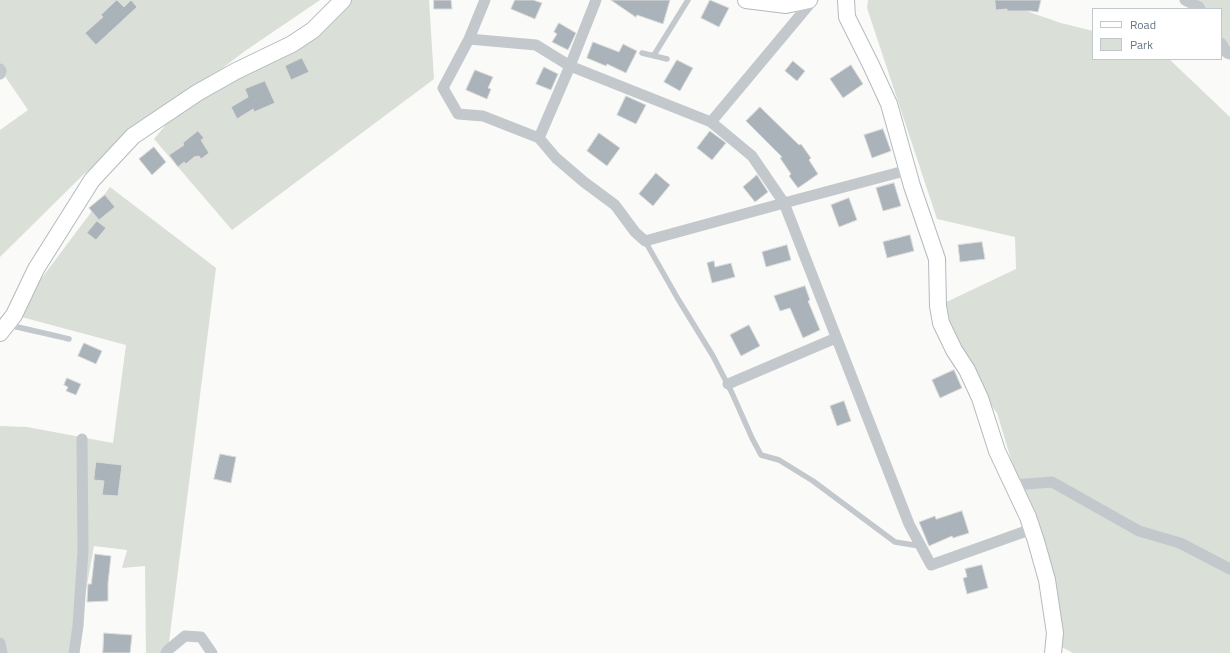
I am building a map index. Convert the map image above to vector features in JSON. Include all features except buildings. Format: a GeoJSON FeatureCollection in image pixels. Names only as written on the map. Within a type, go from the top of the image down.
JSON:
{"type":"FeatureCollection","features":[{"type":"Feature","properties":{"kind":"street"},"geometry":{"type":"LineString","coordinates":[[3,329],[14,315],[36,269],[92,180],[132,136],[197,93],[236,71],[292,44],[313,30],[343,0]]}},
{"type":"Feature","properties":{"kind":"street"},"geometry":{"type":"LineString","coordinates":[[485,0],[469,39],[443,88],[458,114],[483,116],[539,138],[556,158],[584,182],[615,205],[635,232],[644,241],[908,170]]}},
{"type":"Feature","properties":{"kind":"street"},"geometry":{"type":"LineString","coordinates":[[539,138],[596,0]]}},
{"type":"Feature","properties":{"kind":"street"},"geometry":{"type":"LineString","coordinates":[[746,0],[786,5],[809,0]]}},
{"type":"Feature","properties":{"kind":"street"},"geometry":{"type":"LineString","coordinates":[[711,122],[812,0]]}},
{"type":"Feature","properties":{"kind":"street"},"geometry":{"type":"LineString","coordinates":[[846,0],[847,17],[889,104],[908,170],[937,259],[938,306],[941,323],[954,350],[967,370],[980,398],[997,451],[1028,517],[1032,529],[1047,580],[1055,633],[1053,653]]}},
{"type":"Feature","properties":{"kind":"street"},"geometry":{"type":"LineString","coordinates":[[1184,0],[1202,5]]}},
{"type":"Feature","properties":{"kind":"street"},"geometry":{"type":"LineString","coordinates":[[469,39],[536,45],[570,66],[711,122],[752,156],[784,203],[909,524],[931,566],[1032,529]]}},
{"type":"Feature","properties":{"kind":"street"},"geometry":{"type":"LineString","coordinates":[[1222,45],[1227,53],[1230,54]]}},
{"type":"Feature","properties":{"kind":"street"},"geometry":{"type":"LineString","coordinates":[[0,69],[0,74]]}},
{"type":"Feature","properties":{"kind":"street"},"geometry":{"type":"LineString","coordinates":[[728,384],[836,338]]}},
{"type":"Feature","properties":{"kind":"street"},"geometry":{"type":"LineString","coordinates":[[74,653],[78,626],[83,551],[82,438]]}},
{"type":"Feature","properties":{"kind":"street"},"geometry":{"type":"LineString","coordinates":[[1013,485],[1052,482],[1139,531],[1180,543],[1230,569]]}},
{"type":"Feature","properties":{"kind":"street"},"geometry":{"type":"LineString","coordinates":[[166,653],[185,636],[201,637],[212,653]]}},
{"type":"Feature","properties":{"kind":"street"},"geometry":{"type":"LineString","coordinates":[[0,643],[2,653]]}},
{"type":"Feature","properties":{"kind":"lane"},"geometry":{"type":"LineString","coordinates":[[654,55],[688,0]]}},
{"type":"Feature","properties":{"kind":"lane"},"geometry":{"type":"LineString","coordinates":[[642,53],[667,59]]}},
{"type":"Feature","properties":{"kind":"lane"},"geometry":{"type":"LineString","coordinates":[[644,241],[713,356],[728,384],[761,455],[780,460],[813,481],[895,542],[920,546]]}},
{"type":"Feature","properties":{"kind":"lane"},"geometry":{"type":"LineString","coordinates":[[3,329],[39,331],[69,339]]}},
{"type":"Feature","properties":{"kind":"green space"},"geometry":{"type":"Polygon","coordinates":[[[0,0],[320,0],[245,51],[85,173],[0,257],[0,130],[28,110],[0,69],[0,0]]]}},
{"type":"Feature","properties":{"kind":"green space"},"geometry":{"type":"Polygon","coordinates":[[[342,0],[429,0],[434,79],[232,230],[154,139],[186,100],[302,37],[342,0]]]}},
{"type":"Feature","properties":{"kind":"green space"},"geometry":{"type":"Polygon","coordinates":[[[868,0],[994,0],[1061,23],[1092,31],[1092,60],[1170,60],[1230,117],[1230,653],[1073,653],[1054,643],[1032,529],[997,413],[972,381],[938,306],[1016,269],[1015,237],[937,219],[867,8],[868,0]]]}},
{"type":"Feature","properties":{"kind":"green space"},"geometry":{"type":"Polygon","coordinates":[[[1185,0],[1230,0],[1230,54],[1222,44],[1222,8],[1198,8],[1185,0]]]}},
{"type":"Feature","properties":{"kind":"green space"},"geometry":{"type":"Polygon","coordinates":[[[110,187],[216,268],[168,650],[167,653],[146,653],[145,566],[122,568],[127,550],[94,546],[75,653],[0,653],[0,426],[27,427],[113,443],[126,345],[14,315],[110,187]]]}}]}
